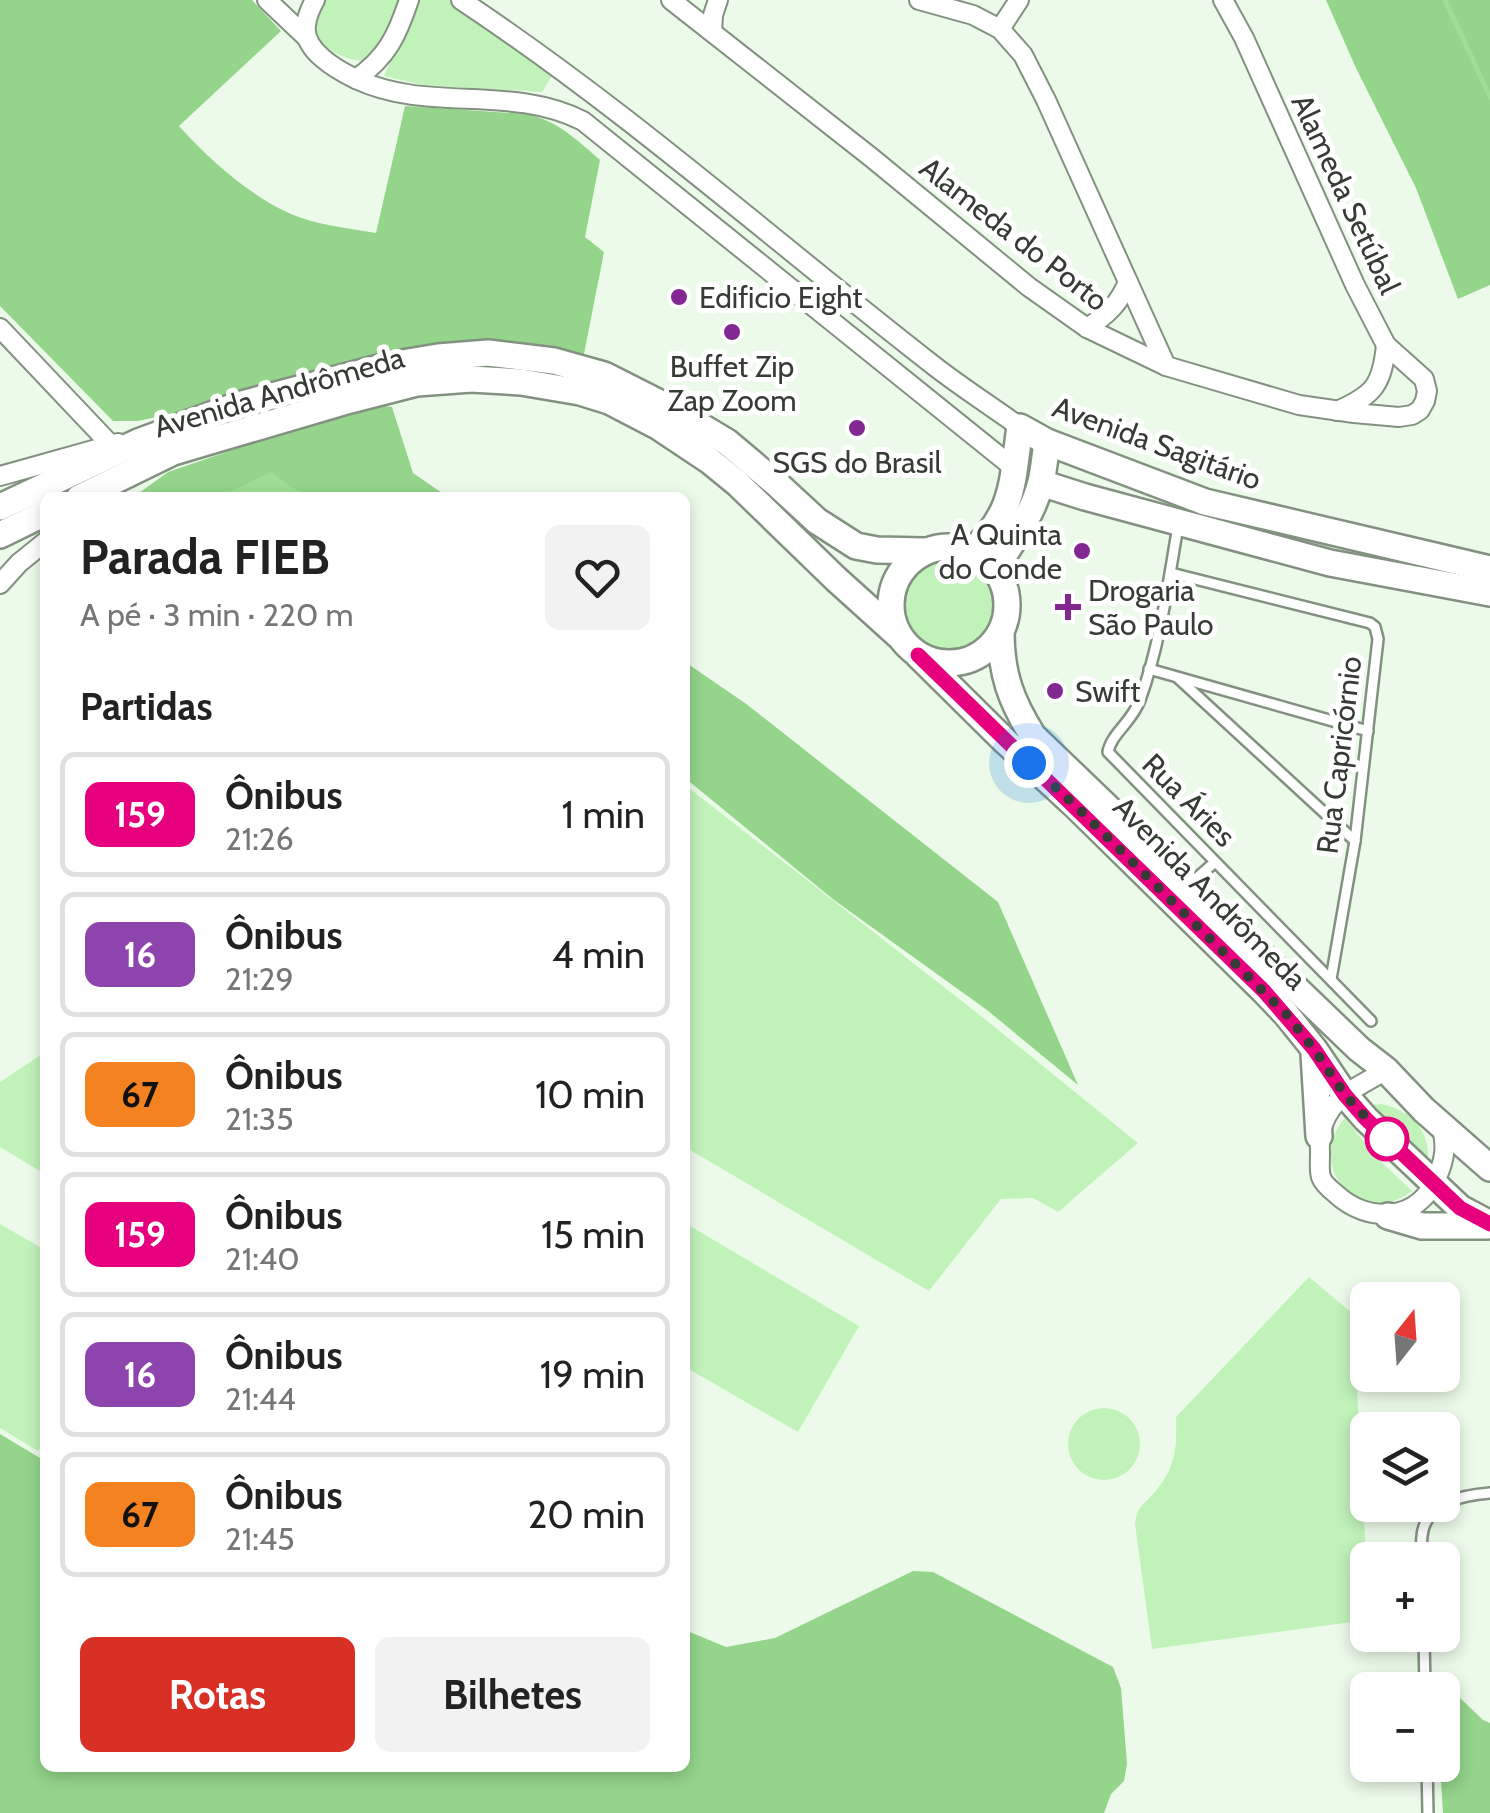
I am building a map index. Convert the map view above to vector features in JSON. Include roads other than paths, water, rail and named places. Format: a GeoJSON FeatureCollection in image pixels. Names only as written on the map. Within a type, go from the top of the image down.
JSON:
{"type":"FeatureCollection","features":[{"type":"Feature","properties":{"kind":"main road","name":"Avenida Andrômeda"},"geometry":{"type":"LineString","coordinates":[[0,507],[138,442],[238,405],[390,364],[488,353],[528,356],[604,375],[727,442],[818,521],[856,546],[925,552]]}},
{"type":"Feature","properties":{"kind":"main road","name":"Avenida Andrômeda"},"geometry":{"type":"LineString","coordinates":[[92,492],[173,452],[417,383],[471,379],[522,382],[580,392],[659,427],[710,461],[898,635]]}},
{"type":"Feature","properties":{"kind":"main road","name":"Avenida Sagitário"},"geometry":{"type":"LineString","coordinates":[[1020,427],[1047,442],[1205,502],[1490,569]]}},
{"type":"Feature","properties":{"kind":"main road"},"geometry":{"type":"LineString","coordinates":[[972,551],[1006,509],[1020,427]]}},
{"type":"Feature","properties":{"kind":"main road"},"geometry":{"type":"LineString","coordinates":[[994,568],[1032,507],[1041,483],[1047,442]]}},
{"type":"Feature","properties":{"kind":"main road","name":"Avenida Sagitário"},"geometry":{"type":"LineString","coordinates":[[1041,483],[1330,563],[1490,594]]}},
{"type":"Feature","properties":{"kind":"main road"},"geometry":{"type":"LineString","coordinates":[[0,535],[40,515]]}},
{"type":"Feature","properties":{"kind":"main road"},"geometry":{"type":"LineString","coordinates":[[940,547],[972,551],[994,568],[1006,592],[1008,606],[1001,632],[978,656],[962,662],[945,664],[918,655],[898,635],[891,616],[890,597],[896,578],[908,562],[925,552],[940,547]]}},
{"type":"Feature","properties":{"kind":"main road","name":"Avenida Andrômeda"},"geometry":{"type":"LineString","coordinates":[[1001,632],[1012,703],[1033,736],[1359,1049],[1386,1070],[1440,1126],[1490,1168]]}},
{"type":"Feature","properties":{"kind":"main road","name":"Avenida Andrômeda"},"geometry":{"type":"LineString","coordinates":[[918,655],[1264,991],[1366,1119],[1460,1208],[1490,1225]]}},
{"type":"Feature","properties":{"kind":"main road"},"geometry":{"type":"LineString","coordinates":[[1314,1049],[1319,1136]]}},
{"type":"Feature","properties":{"kind":"main road"},"geometry":{"type":"LineString","coordinates":[[1388,1216],[1422,1226],[1490,1225]]}},
{"type":"Feature","properties":{"kind":"street"},"geometry":{"type":"LineString","coordinates":[[266,0],[335,69],[356,79],[418,96],[519,101],[565,112],[582,121],[1014,468]]}},
{"type":"Feature","properties":{"kind":"street"},"geometry":{"type":"LineString","coordinates":[[306,36],[305,26],[315,0]]}},
{"type":"Feature","properties":{"kind":"street"},"geometry":{"type":"LineString","coordinates":[[356,79],[387,52],[410,0]]}},
{"type":"Feature","properties":{"kind":"street","name":"Avenida Sagitário"},"geometry":{"type":"LineString","coordinates":[[462,0],[739,208],[936,368],[1020,427]]}},
{"type":"Feature","properties":{"kind":"street","name":"Alameda do Porto"},"geometry":{"type":"LineString","coordinates":[[671,0],[1087,328],[1166,366],[1299,405],[1399,417],[1420,410],[1426,402]]}},
{"type":"Feature","properties":{"kind":"street"},"geometry":{"type":"LineString","coordinates":[[712,32],[718,0]]}},
{"type":"Feature","properties":{"kind":"street"},"geometry":{"type":"LineString","coordinates":[[919,0],[973,14],[1000,29],[1023,55],[1166,366]]}},
{"type":"Feature","properties":{"kind":"street"},"geometry":{"type":"LineString","coordinates":[[1000,29],[1019,0]]}},
{"type":"Feature","properties":{"kind":"street","name":"Alameda Setúbal"},"geometry":{"type":"LineString","coordinates":[[1223,0],[1244,38],[1355,284],[1386,345],[1424,379],[1426,402]]}},
{"type":"Feature","properties":{"kind":"street"},"geometry":{"type":"LineString","coordinates":[[1087,328],[1108,314],[1128,282]]}},
{"type":"Feature","properties":{"kind":"street"},"geometry":{"type":"LineString","coordinates":[[0,328],[110,444]]}},
{"type":"Feature","properties":{"kind":"street"},"geometry":{"type":"LineString","coordinates":[[1337,411],[1359,402],[1380,380],[1386,345]]}},
{"type":"Feature","properties":{"kind":"street"},"geometry":{"type":"LineString","coordinates":[[0,476],[110,444],[138,442]]}},
{"type":"Feature","properties":{"kind":"street"},"geometry":{"type":"LineString","coordinates":[[107,492],[128,475]]}},
{"type":"Feature","properties":{"kind":"street"},"geometry":{"type":"LineString","coordinates":[[0,584],[40,546]]}},
{"type":"Feature","properties":{"kind":"street"},"geometry":{"type":"LineString","coordinates":[[1386,1070],[1333,1106],[1319,1136],[1321,1178],[1346,1204],[1362,1212],[1388,1216],[1414,1205],[1434,1184],[1445,1154],[1440,1126]]}},
{"type":"Feature","properties":{"kind":"lane","name":"Rua Áries"},"geometry":{"type":"LineString","coordinates":[[1179,523],[1149,669],[1132,718],[1112,740],[1108,752],[1371,1021]]}},
{"type":"Feature","properties":{"kind":"lane","name":"Rua Capricórnio"},"geometry":{"type":"LineString","coordinates":[[1171,573],[1375,627],[1378,638],[1355,841],[1331,979]]}},
{"type":"Feature","properties":{"kind":"lane"},"geometry":{"type":"LineString","coordinates":[[1149,669],[1368,731]]}},
{"type":"Feature","properties":{"kind":"lane"},"geometry":{"type":"LineString","coordinates":[[1178,678],[1355,841]]}},
{"type":"Feature","properties":{"kind":"lane"},"geometry":{"type":"LineString","coordinates":[[1188,885],[1215,862]]}},
{"type":"Feature","properties":{"kind":"lane"},"geometry":{"type":"LineString","coordinates":[[1422,1542],[1430,1516],[1441,1506],[1464,1495],[1490,1493]]}},
{"type":"Feature","properties":{"kind":"lane"},"geometry":{"type":"LineString","coordinates":[[1427,1782],[1428,1813]]}},
{"type":"Feature","properties":{"kind":"waterway"},"geometry":{"type":"LineString","coordinates":[[1445,0],[1490,97]]}},
{"type":"Feature","properties":{"kind":"place","name":"Edificio Eight"},"geometry":{"type":"Point","coordinates":[679,297]}},
{"type":"Feature","properties":{"kind":"place","name":"Buffet Zip Zap Zoom"},"geometry":{"type":"Point","coordinates":[732,332]}},
{"type":"Feature","properties":{"kind":"place","name":"SGS do Brasil"},"geometry":{"type":"Point","coordinates":[857,428]}},
{"type":"Feature","properties":{"kind":"place","name":"A Quinta do Conde"},"geometry":{"type":"Point","coordinates":[1082,551]}},
{"type":"Feature","properties":{"kind":"place","name":"Drogaria São Paulo"},"geometry":{"type":"Point","coordinates":[1068,607]}},
{"type":"Feature","properties":{"kind":"place","name":"Swift"},"geometry":{"type":"Point","coordinates":[1055,691]}}]}
